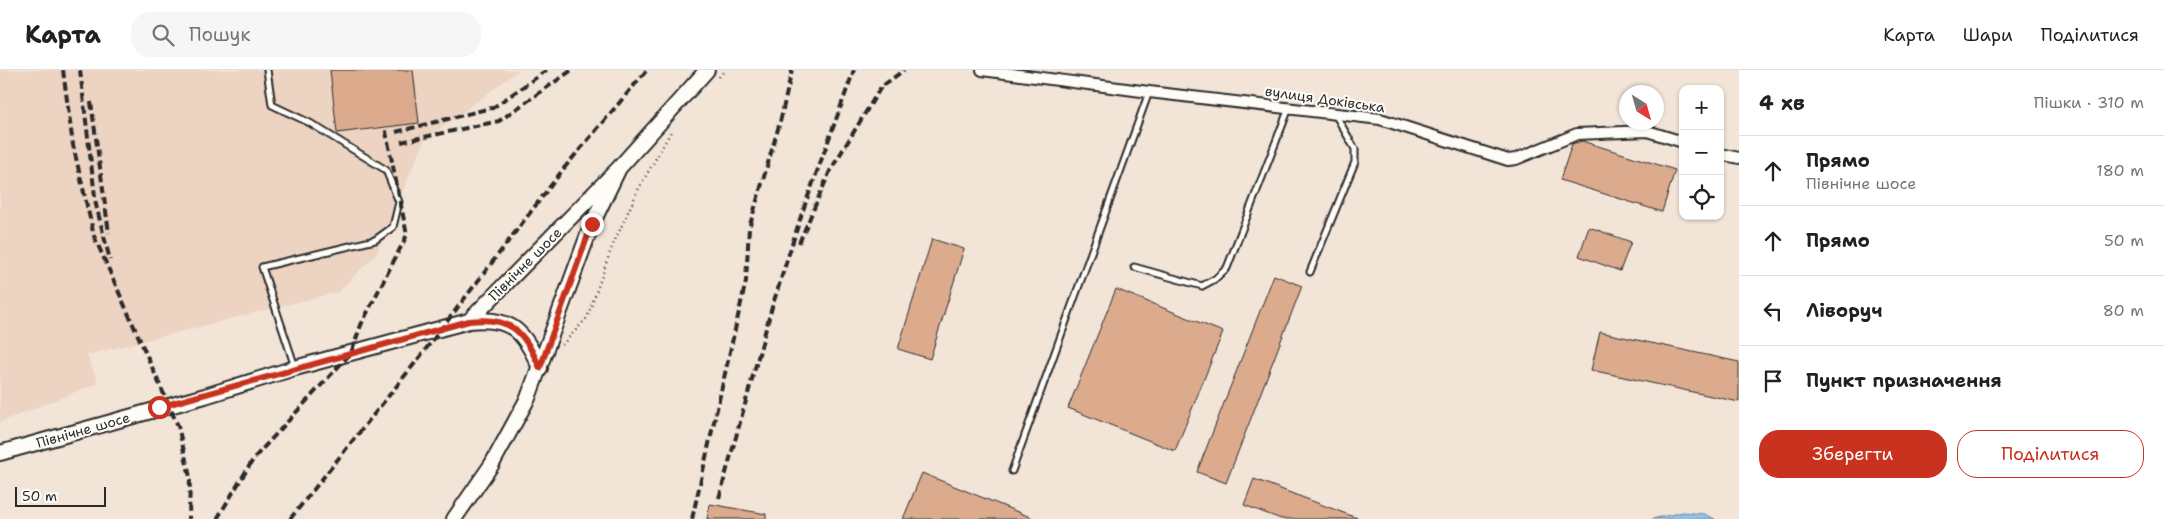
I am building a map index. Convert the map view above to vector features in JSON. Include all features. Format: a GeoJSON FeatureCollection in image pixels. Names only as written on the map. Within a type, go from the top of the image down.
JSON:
{"type":"FeatureCollection","features":[{"type":"Feature","properties":{"kind":"main road","name":"Північне шосе"},"geometry":{"type":"LineString","coordinates":[[0,453],[205,396],[295,368],[469,321],[619,168],[707,70]]}},
{"type":"Feature","properties":{"kind":"main road"},"geometry":{"type":"LineString","coordinates":[[454,519],[492,464],[528,398],[592,224],[619,168]]}},
{"type":"Feature","properties":{"kind":"main road"},"geometry":{"type":"LineString","coordinates":[[469,321],[491,318],[508,324],[531,347],[540,368]]}},
{"type":"Feature","properties":{"kind":"street","name":"вулиця Доківська"},"geometry":{"type":"LineString","coordinates":[[982,70],[1149,92],[1380,118],[1508,160],[1521,158],[1577,134],[1647,131],[1679,141]]}},
{"type":"Feature","properties":{"kind":"street"},"geometry":{"type":"LineString","coordinates":[[1724,155],[1739,158]]}},
{"type":"Feature","properties":{"kind":"lane"},"geometry":{"type":"LineString","coordinates":[[267,70],[272,105],[310,123],[386,170],[399,202],[393,227],[376,240],[262,267],[295,368]]}},
{"type":"Feature","properties":{"kind":"lane"},"geometry":{"type":"LineString","coordinates":[[1012,472],[1149,92]]}},
{"type":"Feature","properties":{"kind":"lane"},"geometry":{"type":"LineString","coordinates":[[1134,267],[1202,286],[1215,279],[1227,268],[1290,108]]}},
{"type":"Feature","properties":{"kind":"lane"},"geometry":{"type":"LineString","coordinates":[[1310,272],[1355,162],[1355,150],[1335,113]]}},
{"type":"Feature","properties":{"kind":"path"},"geometry":{"type":"LineString","coordinates":[[560,347],[586,318],[616,238],[638,188],[676,122]]}},
{"type":"Feature","properties":{"kind":"shaded area"},"geometry":{"type":"Polygon","coordinates":[[[0,70],[519,70],[424,141],[376,254],[338,292],[87,355],[98,383],[0,422],[0,70]]]}},
{"type":"Feature","properties":{"kind":"water"},"geometry":{"type":"Polygon","coordinates":[[[1683,512],[1704,514],[1715,519],[1652,519],[1683,512]]]}},
{"type":"Feature","properties":{"kind":"building"},"geometry":{"type":"Polygon","coordinates":[[[330,70],[413,70],[419,123],[337,133],[330,70]]]}},
{"type":"Feature","properties":{"kind":"building"},"geometry":{"type":"Polygon","coordinates":[[[1582,141],[1675,170],[1662,212],[1560,180],[1572,144],[1582,141]]]}},
{"type":"Feature","properties":{"kind":"building"},"geometry":{"type":"Polygon","coordinates":[[[1589,227],[1631,242],[1620,271],[1579,256],[1589,227]]]}},
{"type":"Feature","properties":{"kind":"building"},"geometry":{"type":"Polygon","coordinates":[[[932,239],[964,249],[930,359],[898,349],[932,239]]]}},
{"type":"Feature","properties":{"kind":"building"},"geometry":{"type":"Polygon","coordinates":[[[1274,275],[1302,286],[1226,483],[1197,472],[1274,275]]]}},
{"type":"Feature","properties":{"kind":"building"},"geometry":{"type":"Polygon","coordinates":[[[1116,289],[1223,332],[1175,451],[1068,408],[1116,289]]]}},
{"type":"Feature","properties":{"kind":"building"},"geometry":{"type":"Polygon","coordinates":[[[1600,332],[1739,362],[1739,402],[1591,370],[1600,332]]]}},
{"type":"Feature","properties":{"kind":"building"},"geometry":{"type":"Polygon","coordinates":[[[922,473],[1035,519],[903,519],[922,473]]]}},
{"type":"Feature","properties":{"kind":"building"},"geometry":{"type":"Polygon","coordinates":[[[1254,479],[1357,519],[1281,519],[1244,505],[1254,479]]]}},
{"type":"Feature","properties":{"kind":"building"},"geometry":{"type":"Polygon","coordinates":[[[710,504],[766,514],[766,519],[707,519],[710,504]]]}},
{"type":"Feature","properties":{"kind":"railway"},"geometry":{"type":"LineString","coordinates":[[63,70],[73,145],[94,236],[178,426],[190,477],[189,519]]}},
{"type":"Feature","properties":{"kind":"railway"},"geometry":{"type":"LineString","coordinates":[[80,70],[96,205],[110,260]]}},
{"type":"Feature","properties":{"kind":"railway"},"geometry":{"type":"LineString","coordinates":[[491,109],[547,70]]}},
{"type":"Feature","properties":{"kind":"railway"},"geometry":{"type":"LineString","coordinates":[[401,142],[499,121],[572,70]]}},
{"type":"Feature","properties":{"kind":"railway"},"geometry":{"type":"LineString","coordinates":[[290,519],[419,358],[565,167],[647,70]]}},
{"type":"Feature","properties":{"kind":"railway"},"geometry":{"type":"LineString","coordinates":[[692,519],[746,281],[749,228],[780,122],[792,70]]}},
{"type":"Feature","properties":{"kind":"railway"},"geometry":{"type":"LineString","coordinates":[[719,498],[772,307],[802,213],[854,70]]}},
{"type":"Feature","properties":{"kind":"railway"},"geometry":{"type":"LineString","coordinates":[[799,243],[830,171],[881,87],[904,70]]}},
{"type":"Feature","properties":{"kind":"railway"},"geometry":{"type":"LineString","coordinates":[[91,102],[109,233]]}},
{"type":"Feature","properties":{"kind":"railway"},"geometry":{"type":"LineString","coordinates":[[396,132],[491,108]]}},
{"type":"Feature","properties":{"kind":"railway"},"geometry":{"type":"LineString","coordinates":[[217,519],[254,458],[351,353],[361,325],[407,235],[385,127]]}},
{"type":"Feature","properties":{"kind":"route"},"geometry":{"type":"LineString","coordinates":[[159,407],[205,396],[295,368],[469,321],[491,318],[508,324],[522,336],[531,347],[540,368],[592,224]]}}]}
